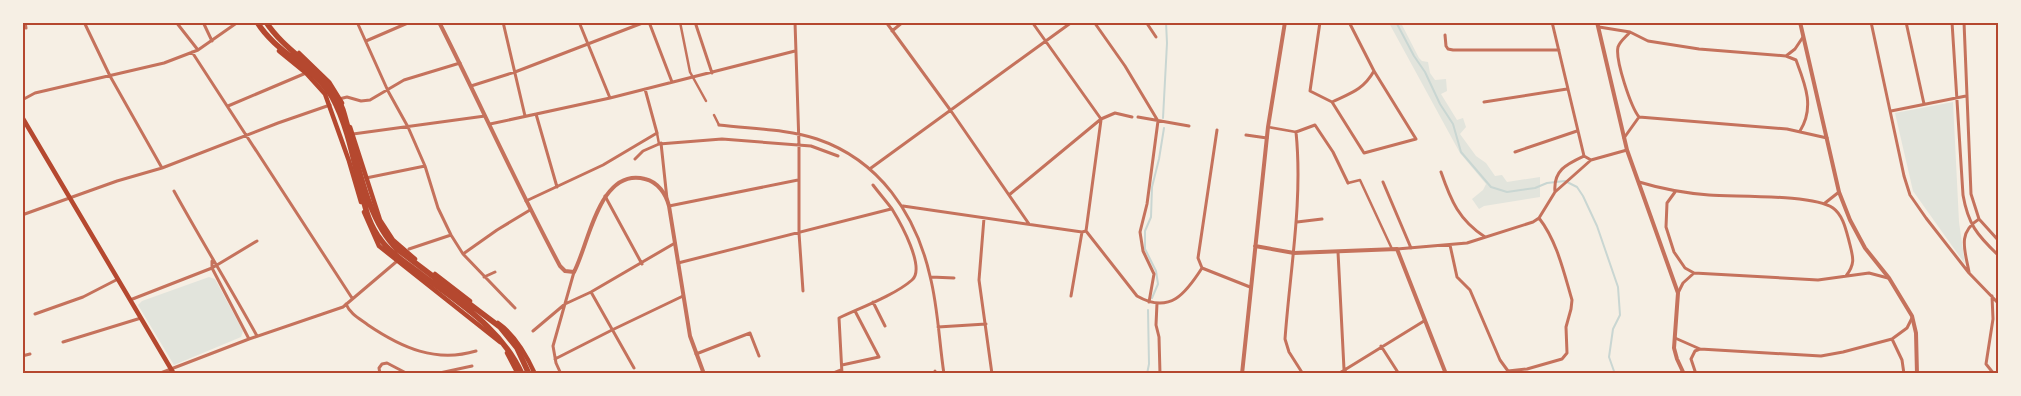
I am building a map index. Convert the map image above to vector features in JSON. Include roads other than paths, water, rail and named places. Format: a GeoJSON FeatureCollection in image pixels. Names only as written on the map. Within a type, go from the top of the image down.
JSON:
{"type":"FeatureCollection","features":[{"type":"Feature","properties":{"kind":"highway"},"geometry":{"type":"LineString","coordinates":[[257,22],[275,44],[313,76],[332,97],[347,138],[368,214],[381,241],[406,263],[496,333],[511,352],[520,374]]}},
{"type":"Feature","properties":{"kind":"highway"},"geometry":{"type":"LineString","coordinates":[[267,22],[284,44],[319,74],[338,96],[373,212],[388,239],[397,249],[507,334],[517,348],[530,374]]}},
{"type":"Feature","properties":{"kind":"main road"},"geometry":{"type":"LineString","coordinates":[[257,22],[263,34],[306,73],[325,94],[367,222],[379,246],[396,262],[499,342],[520,374],[531,365]]}},
{"type":"Feature","properties":{"kind":"main road"},"geometry":{"type":"LineString","coordinates":[[267,22],[290,46],[320,71],[341,98],[372,199],[380,220],[393,240],[508,329],[535,374]]}},
{"type":"Feature","properties":{"kind":"main road"},"geometry":{"type":"LineString","coordinates":[[284,55],[290,51],[290,46]]}},
{"type":"Feature","properties":{"kind":"main road"},"geometry":{"type":"LineString","coordinates":[[292,62],[301,65],[325,90],[341,98]]}},
{"type":"Feature","properties":{"kind":"main road"},"geometry":{"type":"LineString","coordinates":[[22,117],[174,374]]}},
{"type":"Feature","properties":{"kind":"main road"},"geometry":{"type":"LineString","coordinates":[[361,201],[364,197],[372,199]]}},
{"type":"Feature","properties":{"kind":"street"},"geometry":{"type":"LineString","coordinates":[[25,22],[26,28]]}},
{"type":"Feature","properties":{"kind":"street"},"geometry":{"type":"LineString","coordinates":[[84,22],[110,76],[162,168]]}},
{"type":"Feature","properties":{"kind":"street"},"geometry":{"type":"LineString","coordinates":[[176,22],[198,50]]}},
{"type":"Feature","properties":{"kind":"street"},"geometry":{"type":"LineString","coordinates":[[203,22],[212,41]]}},
{"type":"Feature","properties":{"kind":"street"},"geometry":{"type":"LineString","coordinates":[[22,100],[35,93],[164,63],[198,50],[238,22]]}},
{"type":"Feature","properties":{"kind":"street"},"geometry":{"type":"LineString","coordinates":[[357,22],[388,91],[408,127],[425,166],[438,208],[451,235],[463,254],[515,308]]}},
{"type":"Feature","properties":{"kind":"street"},"geometry":{"type":"LineString","coordinates":[[366,41],[410,22]]}},
{"type":"Feature","properties":{"kind":"street"},"geometry":{"type":"LineString","coordinates":[[439,22],[490,124],[525,202],[560,266],[565,271],[574,272]]}},
{"type":"Feature","properties":{"kind":"street"},"geometry":{"type":"LineString","coordinates":[[502,22],[525,116]]}},
{"type":"Feature","properties":{"kind":"street"},"geometry":{"type":"LineString","coordinates":[[579,22],[610,98]]}},
{"type":"Feature","properties":{"kind":"street"},"geometry":{"type":"LineString","coordinates":[[471,86],[515,72],[647,22],[672,82]]}},
{"type":"Feature","properties":{"kind":"street"},"geometry":{"type":"LineString","coordinates":[[680,22],[690,72],[706,101]]}},
{"type":"Feature","properties":{"kind":"street"},"geometry":{"type":"LineString","coordinates":[[695,22],[712,73]]}},
{"type":"Feature","properties":{"kind":"street"},"geometry":{"type":"LineString","coordinates":[[795,22],[799,233],[803,291]]}},
{"type":"Feature","properties":{"kind":"street"},"geometry":{"type":"LineString","coordinates":[[886,22],[951,111],[1029,224]]}},
{"type":"Feature","properties":{"kind":"street"},"geometry":{"type":"LineString","coordinates":[[892,31],[903,22]]}},
{"type":"Feature","properties":{"kind":"street"},"geometry":{"type":"LineString","coordinates":[[1032,22],[1101,119],[1086,231],[1137,296],[1149,302],[1157,303],[1180,296],[1187,291],[1202,268]]}},
{"type":"Feature","properties":{"kind":"street"},"geometry":{"type":"LineString","coordinates":[[871,168],[1072,22]]}},
{"type":"Feature","properties":{"kind":"street"},"geometry":{"type":"LineString","coordinates":[[1094,22],[1125,66],[1158,121],[1147,204],[1140,232],[1143,251],[1154,274],[1149,302]]}},
{"type":"Feature","properties":{"kind":"street"},"geometry":{"type":"LineString","coordinates":[[1146,22],[1156,37]]}},
{"type":"Feature","properties":{"kind":"street"},"geometry":{"type":"LineString","coordinates":[[1242,374],[1268,127],[1285,22]]}},
{"type":"Feature","properties":{"kind":"street"},"geometry":{"type":"LineString","coordinates":[[1320,22],[1310,90],[1332,102],[1364,153],[1416,139],[1374,71],[1349,22]]}},
{"type":"Feature","properties":{"kind":"street"},"geometry":{"type":"LineString","coordinates":[[1552,22],[1577,131],[1584,156],[1590,160]]}},
{"type":"Feature","properties":{"kind":"street"},"geometry":{"type":"LineString","coordinates":[[1800,22],[1839,192],[1850,220],[1865,248],[1889,278],[1912,316],[1916,333],[1916,374]]}},
{"type":"Feature","properties":{"kind":"street"},"geometry":{"type":"LineString","coordinates":[[1871,22],[1904,176],[1910,195],[1969,273],[1998,303]]}},
{"type":"Feature","properties":{"kind":"street"},"geometry":{"type":"LineString","coordinates":[[1906,22],[1924,104]]}},
{"type":"Feature","properties":{"kind":"street"},"geometry":{"type":"LineString","coordinates":[[1952,22],[1963,195],[1966,213],[1982,240],[1998,255]]}},
{"type":"Feature","properties":{"kind":"street"},"geometry":{"type":"LineString","coordinates":[[1964,22],[1971,194],[1979,219],[1998,240]]}},
{"type":"Feature","properties":{"kind":"street"},"geometry":{"type":"LineString","coordinates":[[1678,293],[1624,138],[1598,25],[1630,32],[1648,41],[1700,49],[1786,56],[1796,60],[1806,87],[1808,108],[1806,121],[1800,131]]}},
{"type":"Feature","properties":{"kind":"street"},"geometry":{"type":"LineString","coordinates":[[1630,32],[1621,41],[1618,55],[1631,104],[1639,117]]}},
{"type":"Feature","properties":{"kind":"street"},"geometry":{"type":"LineString","coordinates":[[1445,35],[1446,46],[1448,49],[1453,50],[1559,50]]}},
{"type":"Feature","properties":{"kind":"street"},"geometry":{"type":"LineString","coordinates":[[1786,56],[1803,38]]}},
{"type":"Feature","properties":{"kind":"street"},"geometry":{"type":"LineString","coordinates":[[490,124],[610,98],[795,51]]}},
{"type":"Feature","properties":{"kind":"street"},"geometry":{"type":"LineString","coordinates":[[192,52],[352,298]]}},
{"type":"Feature","properties":{"kind":"street"},"geometry":{"type":"LineString","coordinates":[[22,215],[117,181],[162,168],[330,105],[341,98],[370,100],[404,80],[460,63]]}},
{"type":"Feature","properties":{"kind":"street"},"geometry":{"type":"LineString","coordinates":[[1332,102],[1359,90],[1367,84],[1374,71]]}},
{"type":"Feature","properties":{"kind":"street"},"geometry":{"type":"LineString","coordinates":[[228,106],[306,73]]}},
{"type":"Feature","properties":{"kind":"street"},"geometry":{"type":"LineString","coordinates":[[645,89],[660,143],[667,199],[690,336],[704,374]]}},
{"type":"Feature","properties":{"kind":"street"},"geometry":{"type":"LineString","coordinates":[[1484,102],[1566,89]]}},
{"type":"Feature","properties":{"kind":"street"},"geometry":{"type":"LineString","coordinates":[[1891,111],[1966,96]]}},
{"type":"Feature","properties":{"kind":"street"},"geometry":{"type":"LineString","coordinates":[[1009,196],[1101,119],[1114,113],[1132,117]]}},
{"type":"Feature","properties":{"kind":"street"},"geometry":{"type":"LineString","coordinates":[[536,114],[557,187]]}},
{"type":"Feature","properties":{"kind":"street"},"geometry":{"type":"LineString","coordinates":[[714,115],[719,125],[798,134],[816,139],[834,146],[871,168],[902,206],[925,255],[931,277],[944,374]]}},
{"type":"Feature","properties":{"kind":"street"},"geometry":{"type":"LineString","coordinates":[[353,134],[486,116]]}},
{"type":"Feature","properties":{"kind":"street"},"geometry":{"type":"LineString","coordinates":[[1138,117],[1189,126]]}},
{"type":"Feature","properties":{"kind":"street"},"geometry":{"type":"LineString","coordinates":[[1639,117],[1708,121],[1800,131],[1827,138]]}},
{"type":"Feature","properties":{"kind":"street"},"geometry":{"type":"LineString","coordinates":[[1624,138],[1639,117]]}},
{"type":"Feature","properties":{"kind":"street"},"geometry":{"type":"LineString","coordinates":[[1268,127],[1296,132],[1314,125],[1333,152],[1348,183],[1360,180],[1394,249],[1446,374]]}},
{"type":"Feature","properties":{"kind":"street"},"geometry":{"type":"LineString","coordinates":[[1217,130],[1198,258],[1202,268],[1250,287]]}},
{"type":"Feature","properties":{"kind":"street"},"geometry":{"type":"LineString","coordinates":[[1515,152],[1577,131]]}},
{"type":"Feature","properties":{"kind":"street"},"geometry":{"type":"LineString","coordinates":[[1296,132],[1298,158],[1297,222],[1285,340],[1303,374]]}},
{"type":"Feature","properties":{"kind":"street"},"geometry":{"type":"LineString","coordinates":[[525,202],[603,165],[657,133]]}},
{"type":"Feature","properties":{"kind":"street"},"geometry":{"type":"LineString","coordinates":[[1246,135],[1267,138]]}},
{"type":"Feature","properties":{"kind":"street"},"geometry":{"type":"LineString","coordinates":[[635,159],[644,151],[660,143],[722,139],[798,144],[811,146],[838,156]]}},
{"type":"Feature","properties":{"kind":"street"},"geometry":{"type":"LineString","coordinates":[[1255,246],[1294,253],[1394,249],[1468,243],[1539,218],[1555,192],[1562,188],[1590,160],[1628,150]]}},
{"type":"Feature","properties":{"kind":"street"},"geometry":{"type":"LineString","coordinates":[[1555,192],[1555,184],[1560,170],[1568,163],[1584,156]]}},
{"type":"Feature","properties":{"kind":"street"},"geometry":{"type":"LineString","coordinates":[[366,178],[425,166]]}},
{"type":"Feature","properties":{"kind":"street"},"geometry":{"type":"LineString","coordinates":[[1441,172],[1452,201],[1462,218],[1472,228],[1486,237]]}},
{"type":"Feature","properties":{"kind":"street"},"geometry":{"type":"LineString","coordinates":[[561,374],[555,359],[553,346],[574,272],[605,196],[619,182],[638,177],[650,180],[660,188],[667,199]]}},
{"type":"Feature","properties":{"kind":"street"},"geometry":{"type":"LineString","coordinates":[[669,206],[798,180]]}},
{"type":"Feature","properties":{"kind":"street"},"geometry":{"type":"LineString","coordinates":[[1383,182],[1411,248]]}},
{"type":"Feature","properties":{"kind":"street"},"geometry":{"type":"LineString","coordinates":[[1638,182],[1675,192],[1770,197],[1825,203],[1835,209],[1841,216],[1849,240],[1853,256],[1853,267],[1846,276]]}},
{"type":"Feature","properties":{"kind":"street"},"geometry":{"type":"LineString","coordinates":[[831,374],[842,372],[839,318],[873,302],[912,280],[916,275],[917,265],[914,255],[892,209],[873,184]]}},
{"type":"Feature","properties":{"kind":"street"},"geometry":{"type":"LineString","coordinates":[[174,191],[212,261],[257,336]]}},
{"type":"Feature","properties":{"kind":"street"},"geometry":{"type":"LineString","coordinates":[[1675,192],[1667,203],[1666,227],[1674,252],[1685,268],[1694,273],[1818,280],[1869,273],[1889,278]]}},
{"type":"Feature","properties":{"kind":"street"},"geometry":{"type":"LineString","coordinates":[[1825,203],[1839,192]]}},
{"type":"Feature","properties":{"kind":"street"},"geometry":{"type":"LineString","coordinates":[[605,196],[642,264]]}},
{"type":"Feature","properties":{"kind":"street"},"geometry":{"type":"LineString","coordinates":[[902,206],[1082,232],[1086,231]]}},
{"type":"Feature","properties":{"kind":"street"},"geometry":{"type":"LineString","coordinates":[[678,263],[892,209]]}},
{"type":"Feature","properties":{"kind":"street"},"geometry":{"type":"LineString","coordinates":[[463,254],[530,210]]}},
{"type":"Feature","properties":{"kind":"street"},"geometry":{"type":"LineString","coordinates":[[984,218],[979,280],[992,374]]}},
{"type":"Feature","properties":{"kind":"street"},"geometry":{"type":"LineString","coordinates":[[1450,245],[1456,277],[1470,290],[1500,360],[1508,371],[1527,370],[1562,359],[1567,353],[1566,327],[1572,300],[1546,226],[1539,218]]}},
{"type":"Feature","properties":{"kind":"street"},"geometry":{"type":"LineString","coordinates":[[1297,222],[1322,219]]}},
{"type":"Feature","properties":{"kind":"street"},"geometry":{"type":"LineString","coordinates":[[1969,273],[1964,234],[1971,224],[1979,219]]}},
{"type":"Feature","properties":{"kind":"street"},"geometry":{"type":"LineString","coordinates":[[1071,296],[1082,232]]}},
{"type":"Feature","properties":{"kind":"street"},"geometry":{"type":"LineString","coordinates":[[409,249],[451,235]]}},
{"type":"Feature","properties":{"kind":"street"},"geometry":{"type":"LineString","coordinates":[[130,300],[212,268],[257,241]]}},
{"type":"Feature","properties":{"kind":"street"},"geometry":{"type":"LineString","coordinates":[[533,331],[565,304],[642,264],[675,243]]}},
{"type":"Feature","properties":{"kind":"street"},"geometry":{"type":"LineString","coordinates":[[1338,252],[1344,369],[1347,374]]}},
{"type":"Feature","properties":{"kind":"street"},"geometry":{"type":"LineString","coordinates":[[212,261],[212,268],[249,339]]}},
{"type":"Feature","properties":{"kind":"street"},"geometry":{"type":"LineString","coordinates":[[158,374],[346,304],[396,262]]}},
{"type":"Feature","properties":{"kind":"street"},"geometry":{"type":"LineString","coordinates":[[484,277],[495,272]]}},
{"type":"Feature","properties":{"kind":"street"},"geometry":{"type":"LineString","coordinates":[[1684,374],[1676,359],[1675,338],[1678,293],[1683,283],[1694,273]]}},
{"type":"Feature","properties":{"kind":"street"},"geometry":{"type":"LineString","coordinates":[[931,277],[954,278]]}},
{"type":"Feature","properties":{"kind":"street"},"geometry":{"type":"LineString","coordinates":[[35,314],[83,297],[118,279]]}},
{"type":"Feature","properties":{"kind":"street"},"geometry":{"type":"LineString","coordinates":[[591,292],[634,368]]}},
{"type":"Feature","properties":{"kind":"street"},"geometry":{"type":"LineString","coordinates":[[555,359],[683,296]]}},
{"type":"Feature","properties":{"kind":"street"},"geometry":{"type":"LineString","coordinates":[[1992,296],[1993,319],[1986,364],[1994,374]]}},
{"type":"Feature","properties":{"kind":"street"},"geometry":{"type":"LineString","coordinates":[[873,302],[885,326]]}},
{"type":"Feature","properties":{"kind":"street"},"geometry":{"type":"LineString","coordinates":[[1157,303],[1156,325],[1159,338],[1160,374]]}},
{"type":"Feature","properties":{"kind":"street"},"geometry":{"type":"LineString","coordinates":[[346,304],[348,310],[375,329],[413,350],[435,356],[449,356],[476,351]]}},
{"type":"Feature","properties":{"kind":"street"},"geometry":{"type":"LineString","coordinates":[[842,365],[878,358],[854,311]]}},
{"type":"Feature","properties":{"kind":"street"},"geometry":{"type":"LineString","coordinates":[[1675,338],[1700,349],[1821,356],[1892,339],[1907,328],[1912,316]]}},
{"type":"Feature","properties":{"kind":"street"},"geometry":{"type":"LineString","coordinates":[[63,342],[141,318]]}},
{"type":"Feature","properties":{"kind":"street"},"geometry":{"type":"LineString","coordinates":[[1338,374],[1424,321]]}},
{"type":"Feature","properties":{"kind":"street"},"geometry":{"type":"LineString","coordinates":[[938,327],[986,324]]}},
{"type":"Feature","properties":{"kind":"street"},"geometry":{"type":"LineString","coordinates":[[696,354],[750,333],[758,356]]}},
{"type":"Feature","properties":{"kind":"street"},"geometry":{"type":"LineString","coordinates":[[1892,339],[1902,360],[1904,374]]}},
{"type":"Feature","properties":{"kind":"street"},"geometry":{"type":"LineString","coordinates":[[1381,346],[1399,374]]}},
{"type":"Feature","properties":{"kind":"street"},"geometry":{"type":"LineString","coordinates":[[1696,374],[1691,359],[1695,351],[1700,349]]}},
{"type":"Feature","properties":{"kind":"street"},"geometry":{"type":"LineString","coordinates":[[22,356],[30,354]]}},
{"type":"Feature","properties":{"kind":"street"},"geometry":{"type":"LineString","coordinates":[[380,374],[379,368],[382,364],[387,363],[408,374]]}},
{"type":"Feature","properties":{"kind":"street"},"geometry":{"type":"LineString","coordinates":[[436,374],[472,366]]}},
{"type":"Feature","properties":{"kind":"street"},"geometry":{"type":"LineString","coordinates":[[1527,370],[1530,374]]}},
{"type":"Feature","properties":{"kind":"waterway"},"geometry":{"type":"LineString","coordinates":[[1163,118],[1167,43],[1166,22]]}},
{"type":"Feature","properties":{"kind":"waterway"},"geometry":{"type":"LineString","coordinates":[[1396,22],[1425,72],[1440,104],[1453,124],[1461,152],[1491,187],[1507,192],[1565,181],[1577,187],[1583,196],[1597,226],[1618,287],[1620,315],[1613,329],[1609,357],[1615,374]]}},
{"type":"Feature","properties":{"kind":"waterway"},"geometry":{"type":"LineString","coordinates":[[1152,298],[1158,284],[1156,271],[1145,249],[1145,231],[1151,217],[1152,187],[1164,128]]}},
{"type":"Feature","properties":{"kind":"waterway"},"geometry":{"type":"LineString","coordinates":[[1147,374],[1149,364],[1148,310]]}}]}
